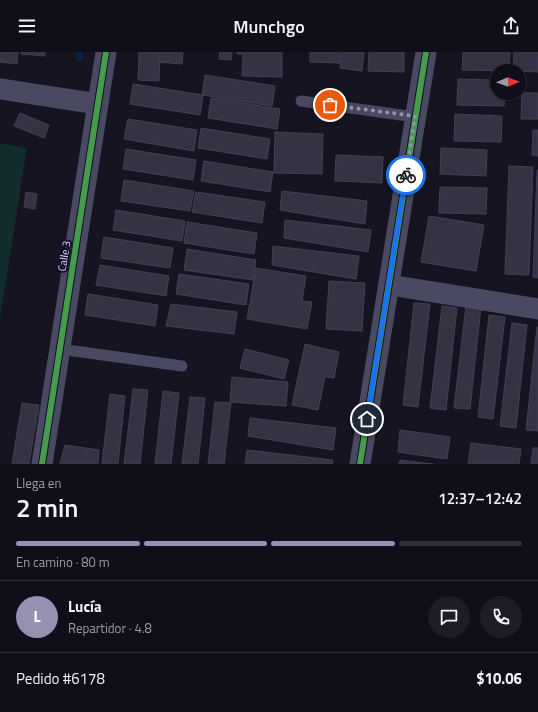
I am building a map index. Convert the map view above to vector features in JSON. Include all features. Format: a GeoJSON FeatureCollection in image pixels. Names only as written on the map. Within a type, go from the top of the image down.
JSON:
{"type":"FeatureCollection","features":[{"type":"Feature","properties":{"kind":"street","name":"Calle 3"},"geometry":{"type":"LineString","coordinates":[[42,464],[106,52]]}},
{"type":"Feature","properties":{"kind":"street"},"geometry":{"type":"LineString","coordinates":[[360,464],[390,285],[426,52]]}},
{"type":"Feature","properties":{"kind":"street"},"geometry":{"type":"LineString","coordinates":[[0,89],[98,104]]}},
{"type":"Feature","properties":{"kind":"street"},"geometry":{"type":"LineString","coordinates":[[390,285],[538,308]]}},
{"type":"Feature","properties":{"kind":"lane"},"geometry":{"type":"LineString","coordinates":[[301,101],[415,116]]}},
{"type":"Feature","properties":{"kind":"lane"},"geometry":{"type":"LineString","coordinates":[[60,349],[182,366]]}},
{"type":"Feature","properties":{"kind":"green space"},"geometry":{"type":"Polygon","coordinates":[[[0,143],[27,148],[0,319],[0,143]]]}},
{"type":"Feature","properties":{"kind":"building"},"geometry":{"type":"Polygon","coordinates":[[[0,52],[18,52],[17,64],[0,62],[0,52]]]}},
{"type":"Feature","properties":{"kind":"building"},"geometry":{"type":"Polygon","coordinates":[[[21,52],[45,52],[45,56],[21,54],[21,52]]]}},
{"type":"Feature","properties":{"kind":"building"},"geometry":{"type":"Polygon","coordinates":[[[139,52],[160,52],[159,81],[138,80],[139,52]]]}},
{"type":"Feature","properties":{"kind":"building"},"geometry":{"type":"Polygon","coordinates":[[[159,52],[183,52],[182,64],[158,62],[159,52]]]}},
{"type":"Feature","properties":{"kind":"building"},"geometry":{"type":"Polygon","coordinates":[[[220,52],[232,52],[231,60],[219,59],[220,52]]]}},
{"type":"Feature","properties":{"kind":"building"},"geometry":{"type":"Polygon","coordinates":[[[237,52],[282,52],[282,77],[242,76],[243,54],[237,54],[237,52]]]}},
{"type":"Feature","properties":{"kind":"building"},"geometry":{"type":"Polygon","coordinates":[[[310,52],[340,52],[340,63],[310,62],[310,52]]]}},
{"type":"Feature","properties":{"kind":"building"},"geometry":{"type":"Polygon","coordinates":[[[342,52],[364,52],[362,71],[340,68],[342,52]]]}},
{"type":"Feature","properties":{"kind":"building"},"geometry":{"type":"Polygon","coordinates":[[[369,52],[404,52],[404,72],[368,71],[369,52]]]}},
{"type":"Feature","properties":{"kind":"building"},"geometry":{"type":"Polygon","coordinates":[[[463,52],[510,52],[509,64],[490,64],[490,71],[462,70],[463,52]]]}},
{"type":"Feature","properties":{"kind":"building"},"geometry":{"type":"Polygon","coordinates":[[[514,52],[538,52],[538,72],[526,72],[526,64],[513,64],[514,52]]]}},
{"type":"Feature","properties":{"kind":"building"},"geometry":{"type":"Polygon","coordinates":[[[205,75],[275,86],[272,106],[202,95],[205,75]]]}},
{"type":"Feature","properties":{"kind":"building"},"geometry":{"type":"Polygon","coordinates":[[[458,79],[490,80],[490,100],[504,100],[504,106],[457,105],[458,79]]]}},
{"type":"Feature","properties":{"kind":"building"},"geometry":{"type":"Polygon","coordinates":[[[133,84],[203,95],[200,115],[130,104],[133,84]]]}},
{"type":"Feature","properties":{"kind":"building"},"geometry":{"type":"Polygon","coordinates":[[[526,93],[538,93],[538,119],[521,119],[522,100],[526,100],[526,93]]]}},
{"type":"Feature","properties":{"kind":"building"},"geometry":{"type":"Polygon","coordinates":[[[211,98],[280,109],[277,129],[208,118],[211,98]]]}},
{"type":"Feature","properties":{"kind":"building"},"geometry":{"type":"Polygon","coordinates":[[[20,113],[49,125],[44,138],[14,126],[20,113]]]}},
{"type":"Feature","properties":{"kind":"building"},"geometry":{"type":"Polygon","coordinates":[[[455,114],[502,116],[501,142],[454,141],[455,114]]]}},
{"type":"Feature","properties":{"kind":"building"},"geometry":{"type":"Polygon","coordinates":[[[128,119],[197,130],[194,151],[124,139],[128,119]]]}},
{"type":"Feature","properties":{"kind":"building"},"geometry":{"type":"Polygon","coordinates":[[[201,128],[270,139],[267,159],[198,148],[201,128]]]}},
{"type":"Feature","properties":{"kind":"building"},"geometry":{"type":"Polygon","coordinates":[[[533,130],[538,130],[538,156],[532,155],[533,130]]]}},
{"type":"Feature","properties":{"kind":"building"},"geometry":{"type":"Polygon","coordinates":[[[275,132],[323,134],[322,174],[274,173],[275,132]]]}},
{"type":"Feature","properties":{"kind":"building"},"geometry":{"type":"Polygon","coordinates":[[[441,148],[487,150],[486,176],[440,174],[441,148]]]}},
{"type":"Feature","properties":{"kind":"building"},"geometry":{"type":"Polygon","coordinates":[[[126,149],[196,160],[193,180],[123,169],[126,149]]]}},
{"type":"Feature","properties":{"kind":"building"},"geometry":{"type":"Polygon","coordinates":[[[336,155],[383,157],[382,183],[335,181],[336,155]]]}},
{"type":"Feature","properties":{"kind":"building"},"geometry":{"type":"Polygon","coordinates":[[[204,161],[273,172],[270,192],[201,181],[204,161]]]}},
{"type":"Feature","properties":{"kind":"building"},"geometry":{"type":"Polygon","coordinates":[[[509,166],[533,167],[529,275],[505,274],[509,166]]]}},
{"type":"Feature","properties":{"kind":"building"},"geometry":{"type":"Polygon","coordinates":[[[538,170],[538,278],[533,277],[538,170]]]}},
{"type":"Feature","properties":{"kind":"building"},"geometry":{"type":"Polygon","coordinates":[[[124,180],[194,191],[190,211],[121,201],[124,180]]]}},
{"type":"Feature","properties":{"kind":"building"},"geometry":{"type":"Polygon","coordinates":[[[440,187],[487,188],[486,214],[439,213],[440,187]]]}},
{"type":"Feature","properties":{"kind":"building"},"geometry":{"type":"Polygon","coordinates":[[[282,191],[367,201],[365,224],[280,210],[282,191]]]}},
{"type":"Feature","properties":{"kind":"building"},"geometry":{"type":"Polygon","coordinates":[[[26,192],[37,194],[35,209],[24,207],[26,192]]]}},
{"type":"Feature","properties":{"kind":"building"},"geometry":{"type":"Polygon","coordinates":[[[196,192],[265,202],[262,223],[192,212],[196,192]]]}},
{"type":"Feature","properties":{"kind":"building"},"geometry":{"type":"Polygon","coordinates":[[[116,210],[185,221],[182,241],[113,230],[116,210]]]}},
{"type":"Feature","properties":{"kind":"building"},"geometry":{"type":"Polygon","coordinates":[[[429,216],[484,225],[476,271],[421,262],[429,216]]]}},
{"type":"Feature","properties":{"kind":"building"},"geometry":{"type":"Polygon","coordinates":[[[285,220],[371,230],[368,252],[284,238],[285,220]]]}},
{"type":"Feature","properties":{"kind":"building"},"geometry":{"type":"Polygon","coordinates":[[[187,222],[257,233],[254,254],[184,243],[187,222]]]}},
{"type":"Feature","properties":{"kind":"building"},"geometry":{"type":"Polygon","coordinates":[[[104,237],[173,248],[170,268],[101,258],[104,237]]]}},
{"type":"Feature","properties":{"kind":"building"},"geometry":{"type":"Polygon","coordinates":[[[273,246],[359,256],[356,279],[272,265],[273,246]]]}},
{"type":"Feature","properties":{"kind":"building"},"geometry":{"type":"Polygon","coordinates":[[[187,249],[256,260],[253,280],[184,270],[187,249]]]}},
{"type":"Feature","properties":{"kind":"building"},"geometry":{"type":"Polygon","coordinates":[[[100,265],[169,276],[166,296],[96,285],[100,265]]]}},
{"type":"Feature","properties":{"kind":"building"},"geometry":{"type":"Polygon","coordinates":[[[256,268],[306,276],[302,301],[312,302],[307,329],[247,319],[256,268]]]}},
{"type":"Feature","properties":{"kind":"building"},"geometry":{"type":"Polygon","coordinates":[[[179,274],[249,284],[246,305],[176,294],[179,274]]]}},
{"type":"Feature","properties":{"kind":"building"},"geometry":{"type":"Polygon","coordinates":[[[329,281],[365,283],[362,331],[326,329],[329,281]]]}},
{"type":"Feature","properties":{"kind":"building"},"geometry":{"type":"Polygon","coordinates":[[[88,294],[158,305],[155,326],[85,315],[88,294]]]}},
{"type":"Feature","properties":{"kind":"building"},"geometry":{"type":"Polygon","coordinates":[[[414,303],[430,304],[418,407],[403,405],[414,303]]]}},
{"type":"Feature","properties":{"kind":"building"},"geometry":{"type":"Polygon","coordinates":[[[171,304],[237,312],[234,334],[166,326],[171,304]]]}},
{"type":"Feature","properties":{"kind":"building"},"geometry":{"type":"Polygon","coordinates":[[[466,305],[481,307],[470,409],[454,408],[466,305]]]}},
{"type":"Feature","properties":{"kind":"building"},"geometry":{"type":"Polygon","coordinates":[[[442,306],[457,308],[446,410],[430,408],[442,306]]]}},
{"type":"Feature","properties":{"kind":"building"},"geometry":{"type":"Polygon","coordinates":[[[489,315],[505,317],[493,419],[478,417],[489,315]]]}},
{"type":"Feature","properties":{"kind":"building"},"geometry":{"type":"Polygon","coordinates":[[[512,323],[527,325],[516,428],[500,426],[512,323]]]}},
{"type":"Feature","properties":{"kind":"building"},"geometry":{"type":"Polygon","coordinates":[[[538,327],[538,431],[526,430],[538,327]]]}},
{"type":"Feature","properties":{"kind":"building"},"geometry":{"type":"Polygon","coordinates":[[[305,344],[339,352],[334,378],[325,377],[318,410],[292,405],[305,344]]]}},
{"type":"Feature","properties":{"kind":"building"},"geometry":{"type":"Polygon","coordinates":[[[245,349],[289,360],[284,379],[240,368],[245,349]]]}},
{"type":"Feature","properties":{"kind":"building"},"geometry":{"type":"Polygon","coordinates":[[[232,377],[288,382],[286,406],[230,402],[232,377]]]}},
{"type":"Feature","properties":{"kind":"building"},"geometry":{"type":"Polygon","coordinates":[[[133,389],[148,390],[140,464],[124,464],[133,389]]]}},
{"type":"Feature","properties":{"kind":"building"},"geometry":{"type":"Polygon","coordinates":[[[163,391],[179,393],[171,464],[155,464],[163,391]]]}},
{"type":"Feature","properties":{"kind":"building"},"geometry":{"type":"Polygon","coordinates":[[[110,394],[125,396],[118,464],[102,464],[110,394]]]}},
{"type":"Feature","properties":{"kind":"building"},"geometry":{"type":"Polygon","coordinates":[[[190,397],[205,398],[198,464],[182,464],[190,397]]]}},
{"type":"Feature","properties":{"kind":"building"},"geometry":{"type":"Polygon","coordinates":[[[215,402],[231,403],[224,464],[208,464],[215,402]]]}},
{"type":"Feature","properties":{"kind":"building"},"geometry":{"type":"Polygon","coordinates":[[[22,403],[39,405],[29,464],[12,464],[22,403]]]}},
{"type":"Feature","properties":{"kind":"building"},"geometry":{"type":"Polygon","coordinates":[[[250,418],[336,428],[333,450],[248,436],[250,418]]]}},
{"type":"Feature","properties":{"kind":"building"},"geometry":{"type":"Polygon","coordinates":[[[400,430],[450,437],[447,459],[398,452],[400,430]]]}},
{"type":"Feature","properties":{"kind":"building"},"geometry":{"type":"Polygon","coordinates":[[[471,443],[521,449],[519,464],[468,464],[471,443]]]}},
{"type":"Feature","properties":{"kind":"building"},"geometry":{"type":"Polygon","coordinates":[[[65,445],[99,450],[98,464],[60,464],[65,445]]]}},
{"type":"Feature","properties":{"kind":"building"},"geometry":{"type":"Polygon","coordinates":[[[533,448],[538,448],[538,464],[531,464],[533,448]]]}},
{"type":"Feature","properties":{"kind":"building"},"geometry":{"type":"Polygon","coordinates":[[[247,450],[333,460],[332,464],[245,464],[247,450]]]}},
{"type":"Feature","properties":{"kind":"building"},"geometry":{"type":"Polygon","coordinates":[[[400,460],[433,464],[399,464],[400,460]]]}},
{"type":"Feature","properties":{"kind":"waterway"},"geometry":{"type":"LineString","coordinates":[[79,58],[80,52]]}},
{"type":"Feature","properties":{"kind":"cycle path"},"geometry":{"type":"LineString","coordinates":[[42,464],[106,52]]}},
{"type":"Feature","properties":{"kind":"cycle path"},"geometry":{"type":"LineString","coordinates":[[360,464],[426,52]]}},
{"type":"Feature","properties":{"kind":"way so far"},"geometry":{"type":"LineString","coordinates":[[330,105],[415,116],[406,175]]}},
{"type":"Feature","properties":{"kind":"route"},"geometry":{"type":"LineString","coordinates":[[367,419],[390,285],[406,175]]}}]}
